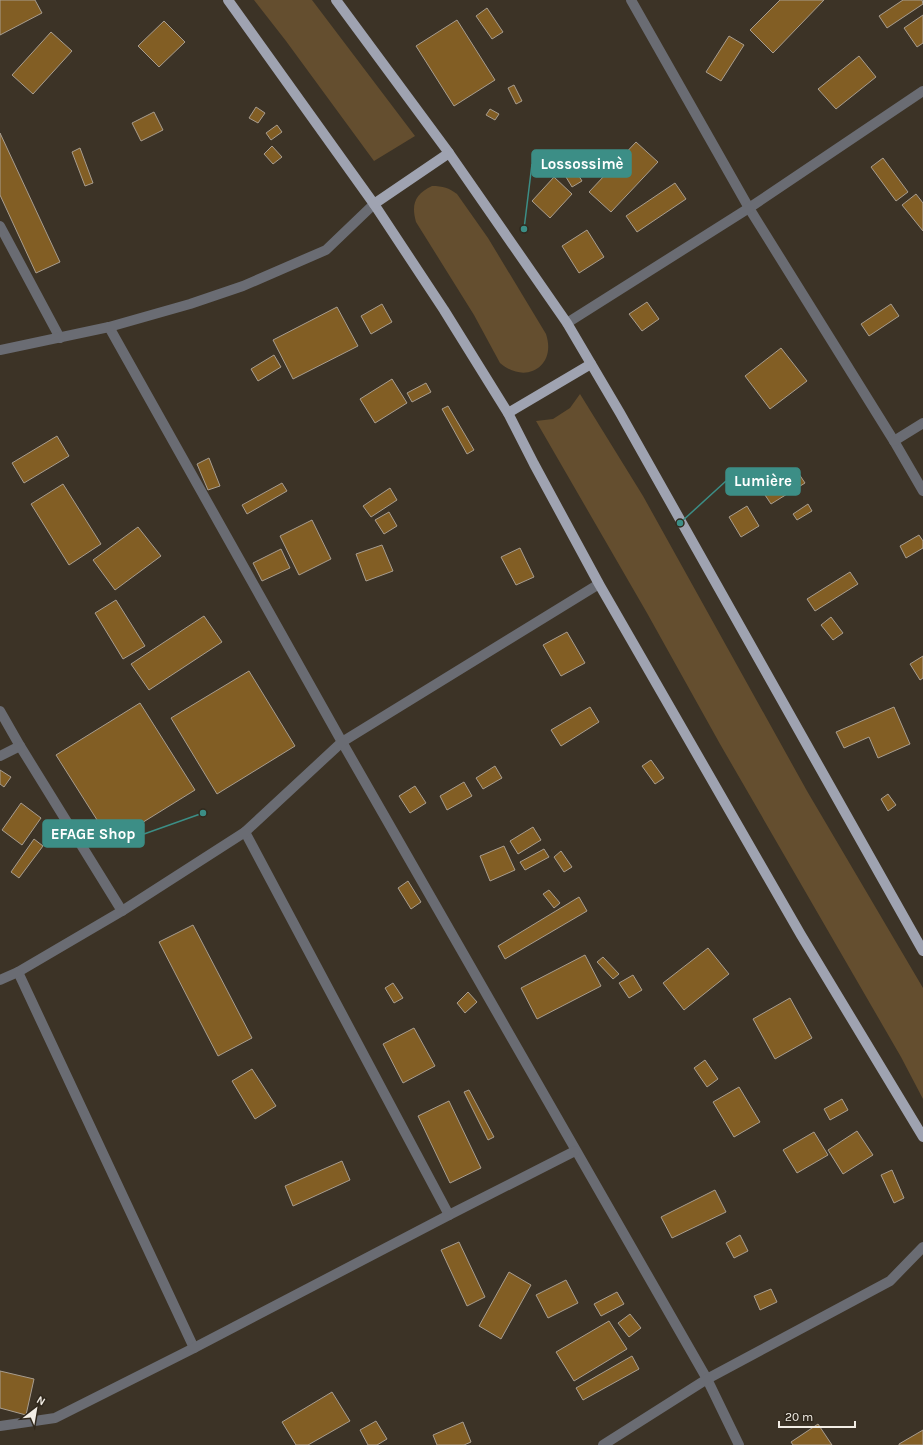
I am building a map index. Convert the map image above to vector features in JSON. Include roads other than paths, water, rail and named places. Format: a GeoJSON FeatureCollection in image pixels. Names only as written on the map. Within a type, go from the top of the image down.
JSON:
{"type":"FeatureCollection","features":[{"type":"Feature","properties":{"kind":"main road"},"geometry":{"type":"LineString","coordinates":[[228,0],[374,204],[444,310],[508,413],[599,584],[801,935],[923,1137]]}},
{"type":"Feature","properties":{"kind":"main road"},"geometry":{"type":"LineString","coordinates":[[336,0],[449,153],[567,323],[620,413],[923,951]]}},
{"type":"Feature","properties":{"kind":"main road"},"geometry":{"type":"LineString","coordinates":[[374,204],[449,153]]}},
{"type":"Feature","properties":{"kind":"main road"},"geometry":{"type":"LineString","coordinates":[[508,413],[591,364]]}},
{"type":"Feature","properties":{"kind":"street"},"geometry":{"type":"LineString","coordinates":[[631,0],[749,208],[894,441],[923,491]]}},
{"type":"Feature","properties":{"kind":"street"},"geometry":{"type":"LineString","coordinates":[[567,323],[749,208],[923,90]]}},
{"type":"Feature","properties":{"kind":"street"},"geometry":{"type":"LineString","coordinates":[[0,350],[109,327],[190,304],[242,286],[326,250],[374,204]]}},
{"type":"Feature","properties":{"kind":"street"},"geometry":{"type":"LineString","coordinates":[[0,226],[60,338]]}},
{"type":"Feature","properties":{"kind":"street"},"geometry":{"type":"LineString","coordinates":[[109,327],[342,742],[707,1379],[739,1445]]}},
{"type":"Feature","properties":{"kind":"street"},"geometry":{"type":"LineString","coordinates":[[894,441],[923,423]]}},
{"type":"Feature","properties":{"kind":"street"},"geometry":{"type":"LineString","coordinates":[[0,980],[18,972],[122,911],[245,832],[342,742],[599,584]]}},
{"type":"Feature","properties":{"kind":"street"},"geometry":{"type":"LineString","coordinates":[[0,711],[122,911]]}},
{"type":"Feature","properties":{"kind":"street"},"geometry":{"type":"LineString","coordinates":[[0,756],[20,746]]}},
{"type":"Feature","properties":{"kind":"street"},"geometry":{"type":"LineString","coordinates":[[245,832],[449,1215]]}},
{"type":"Feature","properties":{"kind":"street"},"geometry":{"type":"LineString","coordinates":[[18,972],[194,1348]]}},
{"type":"Feature","properties":{"kind":"street"},"geometry":{"type":"LineString","coordinates":[[0,1426],[55,1418],[194,1348],[575,1151]]}},
{"type":"Feature","properties":{"kind":"street"},"geometry":{"type":"LineString","coordinates":[[603,1445],[707,1379],[890,1281],[923,1247]]}},
{"type":"Feature","properties":{"kind":"place","name":"Lossossimè"},"geometry":{"type":"Point","coordinates":[524,229]}},
{"type":"Feature","properties":{"kind":"place","name":"Lumière"},"geometry":{"type":"Point","coordinates":[680,523]}},
{"type":"Feature","properties":{"kind":"place","name":"EFAGE Shop"},"geometry":{"type":"Point","coordinates":[203,813]}}]}
